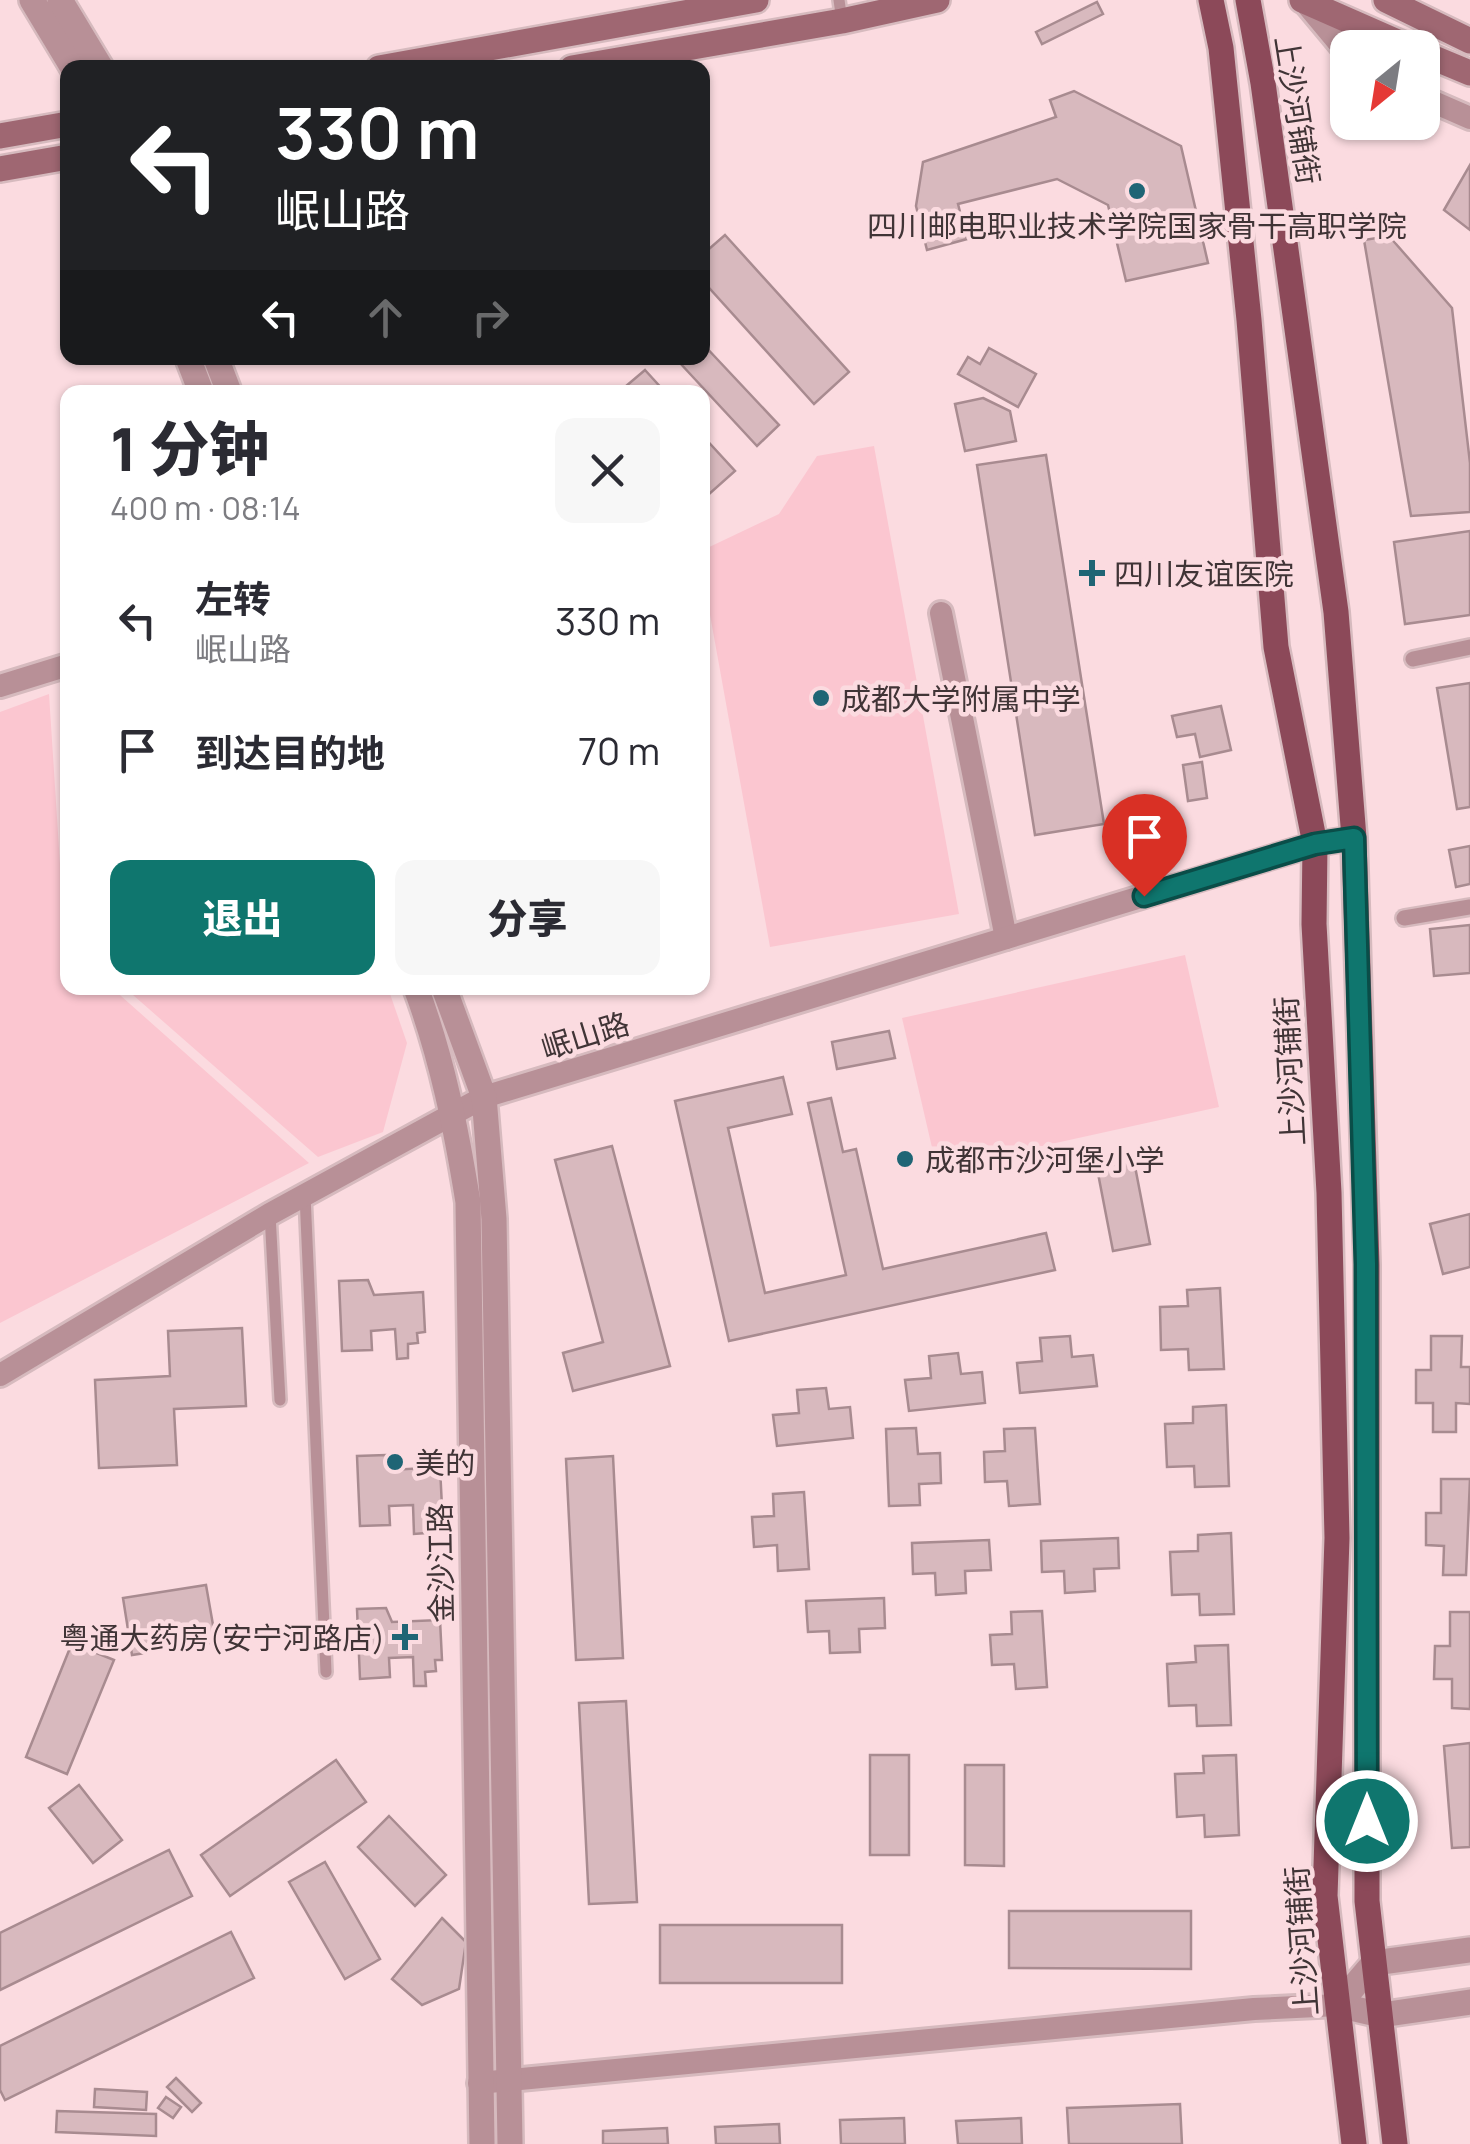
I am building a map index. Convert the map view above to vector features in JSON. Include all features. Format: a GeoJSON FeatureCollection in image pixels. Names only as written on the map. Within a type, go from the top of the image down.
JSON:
{"type":"FeatureCollection","features":[{"type":"Feature","properties":{"kind":"main road"},"geometry":{"type":"LineString","coordinates":[[423,60],[756,0]]}},
{"type":"Feature","properties":{"kind":"main road"},"geometry":{"type":"LineString","coordinates":[[609,60],[841,10],[937,0]]}},
{"type":"Feature","properties":{"kind":"main road","name":"上沙河铺街"},"geometry":{"type":"LineString","coordinates":[[1211,0],[1221,48],[1249,320],[1276,647],[1315,844],[1314,924],[1329,1193],[1337,1538],[1325,1896],[1354,2144]]}},
{"type":"Feature","properties":{"kind":"main road","name":"上沙河铺街"},"geometry":{"type":"LineString","coordinates":[[1248,0],[1263,83],[1336,612],[1354,838],[1366,1264],[1367,1900],[1395,2144]]}},
{"type":"Feature","properties":{"kind":"main road"},"geometry":{"type":"LineString","coordinates":[[1302,0],[1370,30]]}},
{"type":"Feature","properties":{"kind":"main road"},"geometry":{"type":"LineString","coordinates":[[1386,0],[1470,40]]}},
{"type":"Feature","properties":{"kind":"main road"},"geometry":{"type":"LineString","coordinates":[[1440,60],[1470,73]]}},
{"type":"Feature","properties":{"kind":"main road"},"geometry":{"type":"LineString","coordinates":[[0,136],[60,125]]}},
{"type":"Feature","properties":{"kind":"main road"},"geometry":{"type":"LineString","coordinates":[[0,169],[60,158]]}},
{"type":"Feature","properties":{"kind":"street"},"geometry":{"type":"LineString","coordinates":[[32,0],[67,60]]}},
{"type":"Feature","properties":{"kind":"street"},"geometry":{"type":"LineString","coordinates":[[60,0],[96,60]]}},
{"type":"Feature","properties":{"kind":"street"},"geometry":{"type":"LineString","coordinates":[[1302,0],[1330,33]]}},
{"type":"Feature","properties":{"kind":"street"},"geometry":{"type":"LineString","coordinates":[[1440,105],[1470,118]]}},
{"type":"Feature","properties":{"kind":"street"},"geometry":{"type":"LineString","coordinates":[[941,613],[1006,938]]}},
{"type":"Feature","properties":{"kind":"street"},"geometry":{"type":"LineString","coordinates":[[1413,658],[1470,647]]}},
{"type":"Feature","properties":{"kind":"street"},"geometry":{"type":"LineString","coordinates":[[0,686],[60,667]]}},
{"type":"Feature","properties":{"kind":"street","name":"岷山路"},"geometry":{"type":"LineString","coordinates":[[0,1375],[270,1214],[484,1097],[1315,844],[1354,838]]}},
{"type":"Feature","properties":{"kind":"street"},"geometry":{"type":"LineString","coordinates":[[1404,918],[1470,907]]}},
{"type":"Feature","properties":{"kind":"street","name":"金沙江路"},"geometry":{"type":"LineString","coordinates":[[419,995],[436,1043],[454,1114],[468,1202],[482,2144]]}},
{"type":"Feature","properties":{"kind":"street"},"geometry":{"type":"LineString","coordinates":[[447,995],[484,1097],[494,1220],[510,2144]]}},
{"type":"Feature","properties":{"kind":"street"},"geometry":{"type":"LineString","coordinates":[[1338,2006],[1374,1963],[1470,1950]]}},
{"type":"Feature","properties":{"kind":"street"},"geometry":{"type":"LineString","coordinates":[[479,2083],[1254,2009],[1338,2006],[1382,2015],[1470,2002]]}},
{"type":"Feature","properties":{"kind":"lane"},"geometry":{"type":"LineString","coordinates":[[305,1195],[326,1672]]}},
{"type":"Feature","properties":{"kind":"lane"},"geometry":{"type":"LineString","coordinates":[[270,1214],[280,1400]]}},
{"type":"Feature","properties":{"kind":"shaded area","name":"成都大学附属中学"},"geometry":{"type":"Polygon","coordinates":[[[874,446],[959,914],[770,947],[710,615],[710,547],[779,514],[817,456],[874,446]]]}},
{"type":"Feature","properties":{"kind":"shaded area"},"geometry":{"type":"Polygon","coordinates":[[[49,694],[60,864],[60,995],[120,995],[309,1163],[0,1323],[0,712],[49,694]]]}},
{"type":"Feature","properties":{"kind":"shaded area"},"geometry":{"type":"Polygon","coordinates":[[[1185,955],[1219,1107],[937,1169],[902,1018],[1185,955]]]}},
{"type":"Feature","properties":{"kind":"shaded area"},"geometry":{"type":"Polygon","coordinates":[[[133,995],[390,995],[407,1043],[383,1132],[318,1157],[133,995]]]}},
{"type":"Feature","properties":{"kind":"building"},"geometry":{"type":"Polygon","coordinates":[[[1097,2],[1103,14],[1042,44],[1036,32],[1097,2]]]}},
{"type":"Feature","properties":{"kind":"building","name":"四川邮电职业技术学院国家骨干高职学院"},"geometry":{"type":"Polygon","coordinates":[[[1074,91],[1181,146],[1208,263],[1126,281],[1108,205],[1057,179],[958,204],[967,239],[927,250],[916,206],[923,162],[1056,117],[1050,100],[1074,91]]]}},
{"type":"Feature","properties":{"kind":"building"},"geometry":{"type":"Polygon","coordinates":[[[1470,165],[1470,230],[1444,210],[1470,165]]]}},
{"type":"Feature","properties":{"kind":"building"},"geometry":{"type":"Polygon","coordinates":[[[725,235],[849,372],[814,404],[710,289],[710,248],[725,235]]]}},
{"type":"Feature","properties":{"kind":"building"},"geometry":{"type":"Polygon","coordinates":[[[1389,236],[1452,308],[1470,463],[1470,512],[1411,516],[1364,240],[1389,236]]]}},
{"type":"Feature","properties":{"kind":"building"},"geometry":{"type":"Polygon","coordinates":[[[989,348],[1036,374],[1018,407],[958,374],[968,357],[980,364],[989,348]]]}},
{"type":"Feature","properties":{"kind":"building"},"geometry":{"type":"Polygon","coordinates":[[[710,352],[779,425],[757,446],[710,395],[710,385],[700,385],[682,365],[710,365],[710,352]]]}},
{"type":"Feature","properties":{"kind":"building"},"geometry":{"type":"Polygon","coordinates":[[[645,370],[659,385],[627,385],[645,370]]]}},
{"type":"Feature","properties":{"kind":"building"},"geometry":{"type":"Polygon","coordinates":[[[983,398],[1010,411],[1016,441],[965,451],[955,404],[983,398]]]}},
{"type":"Feature","properties":{"kind":"building"},"geometry":{"type":"Polygon","coordinates":[[[710,444],[735,471],[710,493],[710,444]]]}},
{"type":"Feature","properties":{"kind":"building"},"geometry":{"type":"Polygon","coordinates":[[[1046,455],[1104,824],[1035,835],[977,465],[1046,455]]]}},
{"type":"Feature","properties":{"kind":"building"},"geometry":{"type":"Polygon","coordinates":[[[1470,531],[1470,615],[1405,624],[1394,542],[1470,531]]]}},
{"type":"Feature","properties":{"kind":"building"},"geometry":{"type":"Polygon","coordinates":[[[1470,683],[1470,807],[1457,809],[1437,688],[1470,683]]]}},
{"type":"Feature","properties":{"kind":"building"},"geometry":{"type":"Polygon","coordinates":[[[1221,706],[1231,750],[1200,757],[1195,734],[1177,737],[1172,716],[1221,706]]]}},
{"type":"Feature","properties":{"kind":"building"},"geometry":{"type":"Polygon","coordinates":[[[1202,762],[1207,798],[1188,801],[1183,765],[1202,762]]]}},
{"type":"Feature","properties":{"kind":"building"},"geometry":{"type":"Polygon","coordinates":[[[1470,846],[1470,884],[1456,887],[1449,850],[1470,846]]]}},
{"type":"Feature","properties":{"kind":"building"},"geometry":{"type":"Polygon","coordinates":[[[1470,925],[1470,973],[1434,976],[1430,929],[1470,925]]]}},
{"type":"Feature","properties":{"kind":"building"},"geometry":{"type":"Polygon","coordinates":[[[889,1031],[895,1058],[837,1069],[832,1042],[889,1031]]]}},
{"type":"Feature","properties":{"kind":"building"},"geometry":{"type":"Polygon","coordinates":[[[783,1077],[792,1114],[728,1128],[765,1293],[846,1275],[808,1103],[831,1098],[843,1152],[856,1149],[883,1269],[1046,1233],[1055,1270],[729,1341],[675,1101],[783,1077]]]}},
{"type":"Feature","properties":{"kind":"building"},"geometry":{"type":"Polygon","coordinates":[[[612,1146],[670,1366],[573,1391],[563,1353],[603,1342],[555,1160],[612,1146]]]}},
{"type":"Feature","properties":{"kind":"building"},"geometry":{"type":"Polygon","coordinates":[[[1133,1156],[1150,1244],[1113,1251],[1096,1163],[1133,1156]]]}},
{"type":"Feature","properties":{"kind":"building"},"geometry":{"type":"Polygon","coordinates":[[[1470,1214],[1470,1267],[1443,1274],[1430,1224],[1470,1214]]]}},
{"type":"Feature","properties":{"kind":"building"},"geometry":{"type":"Polygon","coordinates":[[[368,1280],[374,1295],[423,1292],[425,1332],[417,1333],[418,1343],[408,1344],[408,1358],[397,1359],[395,1329],[371,1331],[372,1350],[342,1351],[339,1281],[368,1280]]]}},
{"type":"Feature","properties":{"kind":"building"},"geometry":{"type":"Polygon","coordinates":[[[1220,1288],[1224,1369],[1189,1370],[1188,1349],[1161,1350],[1160,1307],[1188,1306],[1187,1290],[1220,1288]]]}},
{"type":"Feature","properties":{"kind":"building"},"geometry":{"type":"Polygon","coordinates":[[[242,1328],[246,1406],[174,1409],[177,1465],[99,1468],[95,1380],[170,1376],[168,1331],[242,1328]]]}},
{"type":"Feature","properties":{"kind":"building"},"geometry":{"type":"Polygon","coordinates":[[[1070,1336],[1072,1357],[1093,1355],[1097,1386],[1020,1393],[1017,1363],[1042,1361],[1040,1338],[1070,1336]]]}},
{"type":"Feature","properties":{"kind":"building"},"geometry":{"type":"Polygon","coordinates":[[[1431,1336],[1462,1336],[1461,1367],[1470,1367],[1470,1404],[1456,1403],[1456,1432],[1433,1432],[1433,1403],[1416,1403],[1416,1370],[1431,1370],[1431,1336]]]}},
{"type":"Feature","properties":{"kind":"building"},"geometry":{"type":"Polygon","coordinates":[[[958,1353],[961,1374],[982,1372],[985,1403],[909,1411],[905,1380],[931,1378],[929,1356],[958,1353]]]}},
{"type":"Feature","properties":{"kind":"building"},"geometry":{"type":"Polygon","coordinates":[[[826,1388],[829,1409],[850,1407],[853,1438],[777,1446],[773,1415],[799,1413],[797,1390],[826,1388]]]}},
{"type":"Feature","properties":{"kind":"building"},"geometry":{"type":"Polygon","coordinates":[[[1226,1405],[1229,1486],[1195,1487],[1194,1466],[1167,1467],[1165,1424],[1193,1423],[1193,1407],[1226,1405]]]}},
{"type":"Feature","properties":{"kind":"building"},"geometry":{"type":"Polygon","coordinates":[[[916,1428],[918,1454],[940,1453],[941,1483],[919,1484],[920,1505],[889,1506],[886,1429],[916,1428]]]}},
{"type":"Feature","properties":{"kind":"building"},"geometry":{"type":"Polygon","coordinates":[[[1035,1428],[1040,1504],[1009,1506],[1007,1481],[985,1482],[984,1452],[1005,1451],[1004,1429],[1035,1428]]]}},
{"type":"Feature","properties":{"kind":"building"},"geometry":{"type":"Polygon","coordinates":[[[386,1455],[392,1470],[440,1467],[442,1507],[435,1508],[436,1518],[426,1519],[426,1533],[414,1534],[413,1505],[389,1506],[390,1525],[360,1526],[357,1456],[386,1455]]]}},
{"type":"Feature","properties":{"kind":"building"},"geometry":{"type":"Polygon","coordinates":[[[613,1456],[623,1658],[576,1660],[566,1459],[613,1456]]]}},
{"type":"Feature","properties":{"kind":"building"},"geometry":{"type":"Polygon","coordinates":[[[1441,1479],[1470,1479],[1466,1575],[1443,1575],[1444,1546],[1426,1545],[1426,1513],[1441,1513],[1441,1479]]]}},
{"type":"Feature","properties":{"kind":"building"},"geometry":{"type":"Polygon","coordinates":[[[804,1492],[809,1569],[778,1571],[777,1545],[754,1547],[752,1517],[774,1516],[773,1494],[804,1492]]]}},
{"type":"Feature","properties":{"kind":"building"},"geometry":{"type":"Polygon","coordinates":[[[1231,1533],[1234,1614],[1200,1615],[1199,1594],[1172,1595],[1170,1552],[1198,1551],[1198,1535],[1231,1533]]]}},
{"type":"Feature","properties":{"kind":"building"},"geometry":{"type":"Polygon","coordinates":[[[1118,1538],[1119,1568],[1094,1569],[1095,1591],[1065,1593],[1064,1571],[1042,1572],[1041,1541],[1118,1538]]]}},
{"type":"Feature","properties":{"kind":"building"},"geometry":{"type":"Polygon","coordinates":[[[989,1540],[991,1570],[965,1571],[966,1593],[936,1595],[935,1573],[913,1574],[912,1543],[989,1540]]]}},
{"type":"Feature","properties":{"kind":"building"},"geometry":{"type":"Polygon","coordinates":[[[206,1585],[216,1642],[132,1655],[123,1598],[206,1585]]]}},
{"type":"Feature","properties":{"kind":"building"},"geometry":{"type":"Polygon","coordinates":[[[884,1598],[885,1628],[859,1629],[860,1652],[830,1653],[829,1631],[808,1632],[806,1601],[884,1598]]]}},
{"type":"Feature","properties":{"kind":"building"},"geometry":{"type":"Polygon","coordinates":[[[386,1608],[392,1622],[440,1620],[442,1660],[435,1660],[436,1671],[425,1672],[426,1686],[414,1686],[413,1657],[389,1658],[390,1677],[360,1679],[357,1609],[386,1608]]]}},
{"type":"Feature","properties":{"kind":"building"},"geometry":{"type":"Polygon","coordinates":[[[1042,1611],[1047,1687],[1016,1689],[1014,1664],[992,1665],[990,1635],[1012,1634],[1011,1612],[1042,1611]]]}},
{"type":"Feature","properties":{"kind":"building"},"geometry":{"type":"Polygon","coordinates":[[[1450,1612],[1470,1612],[1470,1709],[1452,1708],[1452,1679],[1434,1679],[1435,1646],[1450,1646],[1450,1612]]]}},
{"type":"Feature","properties":{"kind":"building"},"geometry":{"type":"Polygon","coordinates":[[[72,1643],[114,1660],[67,1774],[26,1757],[72,1643]]]}},
{"type":"Feature","properties":{"kind":"building"},"geometry":{"type":"Polygon","coordinates":[[[1228,1645],[1231,1725],[1197,1726],[1196,1705],[1169,1706],[1167,1664],[1196,1662],[1195,1646],[1228,1645]]]}},
{"type":"Feature","properties":{"kind":"building"},"geometry":{"type":"Polygon","coordinates":[[[626,1701],[637,1902],[589,1904],[579,1703],[626,1701]]]}},
{"type":"Feature","properties":{"kind":"building"},"geometry":{"type":"Polygon","coordinates":[[[1470,1743],[1470,1847],[1452,1848],[1444,1746],[1470,1743]]]}},
{"type":"Feature","properties":{"kind":"building"},"geometry":{"type":"Polygon","coordinates":[[[870,1755],[909,1755],[909,1855],[870,1855],[870,1755]]]}},
{"type":"Feature","properties":{"kind":"building"},"geometry":{"type":"Polygon","coordinates":[[[1236,1755],[1239,1835],[1205,1837],[1204,1815],[1177,1817],[1175,1774],[1204,1773],[1203,1756],[1236,1755]]]}},
{"type":"Feature","properties":{"kind":"building"},"geometry":{"type":"Polygon","coordinates":[[[336,1760],[366,1802],[230,1896],[201,1855],[336,1760]]]}},
{"type":"Feature","properties":{"kind":"building"},"geometry":{"type":"Polygon","coordinates":[[[965,1765],[1004,1765],[1004,1866],[965,1865],[965,1765]]]}},
{"type":"Feature","properties":{"kind":"building"},"geometry":{"type":"Polygon","coordinates":[[[79,1785],[122,1840],[93,1863],[49,1808],[79,1785]]]}},
{"type":"Feature","properties":{"kind":"building"},"geometry":{"type":"Polygon","coordinates":[[[389,1816],[446,1875],[415,1906],[358,1847],[389,1816]]]}},
{"type":"Feature","properties":{"kind":"building"},"geometry":{"type":"Polygon","coordinates":[[[169,1850],[192,1896],[0,1990],[0,1933],[169,1850]]]}},
{"type":"Feature","properties":{"kind":"building"},"geometry":{"type":"Polygon","coordinates":[[[325,1862],[380,1959],[345,1979],[289,1882],[325,1862]]]}},
{"type":"Feature","properties":{"kind":"building"},"geometry":{"type":"Polygon","coordinates":[[[1009,1911],[1191,1911],[1191,1969],[1009,1968],[1009,1911]]]}},
{"type":"Feature","properties":{"kind":"building"},"geometry":{"type":"Polygon","coordinates":[[[442,1918],[466,1942],[459,1989],[422,2005],[392,1979],[442,1918]]]}},
{"type":"Feature","properties":{"kind":"building"},"geometry":{"type":"Polygon","coordinates":[[[660,1925],[842,1925],[842,1983],[660,1983],[660,1925]]]}},
{"type":"Feature","properties":{"kind":"building"},"geometry":{"type":"Polygon","coordinates":[[[231,1932],[254,1978],[5,2100],[0,2090],[0,2046],[231,1932]]]}},
{"type":"Feature","properties":{"kind":"building"},"geometry":{"type":"Polygon","coordinates":[[[176,2078],[201,2103],[192,2112],[167,2087],[176,2078]]]}},
{"type":"Feature","properties":{"kind":"building"},"geometry":{"type":"Polygon","coordinates":[[[95,2089],[147,2092],[146,2110],[94,2107],[95,2089]]]}},
{"type":"Feature","properties":{"kind":"building"},"geometry":{"type":"Polygon","coordinates":[[[166,2097],[181,2107],[173,2118],[158,2108],[166,2097]]]}},
{"type":"Feature","properties":{"kind":"building"},"geometry":{"type":"Polygon","coordinates":[[[1180,2104],[1182,2144],[1069,2144],[1067,2108],[1180,2104]]]}},
{"type":"Feature","properties":{"kind":"building"},"geometry":{"type":"Polygon","coordinates":[[[57,2111],[156,2114],[156,2136],[56,2132],[57,2111]]]}},
{"type":"Feature","properties":{"kind":"building"},"geometry":{"type":"Polygon","coordinates":[[[904,2118],[905,2144],[841,2144],[840,2120],[904,2118]]]}},
{"type":"Feature","properties":{"kind":"building"},"geometry":{"type":"Polygon","coordinates":[[[1021,2118],[1022,2144],[958,2144],[956,2121],[1021,2118]]]}},
{"type":"Feature","properties":{"kind":"building"},"geometry":{"type":"Polygon","coordinates":[[[779,2124],[780,2144],[716,2144],[715,2127],[779,2124]]]}},
{"type":"Feature","properties":{"kind":"building"},"geometry":{"type":"Polygon","coordinates":[[[667,2128],[668,2144],[603,2144],[603,2131],[667,2128]]]}},
{"type":"Feature","properties":{"kind":"place","name":"四川邮电职业技术学院国家骨干高职学院"},"geometry":{"type":"Point","coordinates":[1137,191]}},
{"type":"Feature","properties":{"kind":"place","name":"四川友谊医院"},"geometry":{"type":"Point","coordinates":[1092,573]}},
{"type":"Feature","properties":{"kind":"place","name":"成都大学附属中学"},"geometry":{"type":"Point","coordinates":[821,698]}},
{"type":"Feature","properties":{"kind":"place","name":"成都市沙河堡小学"},"geometry":{"type":"Point","coordinates":[905,1159]}},
{"type":"Feature","properties":{"kind":"place","name":"美的"},"geometry":{"type":"Point","coordinates":[395,1462]}},
{"type":"Feature","properties":{"kind":"place","name":"粤通大药房(安宁河路店)"},"geometry":{"type":"Point","coordinates":[405,1637]}},
{"type":"Feature","properties":{"kind":"route"},"geometry":{"type":"LineString","coordinates":[[1144,896],[1315,844],[1354,838],[1366,1264],[1367,1821]]}}]}
